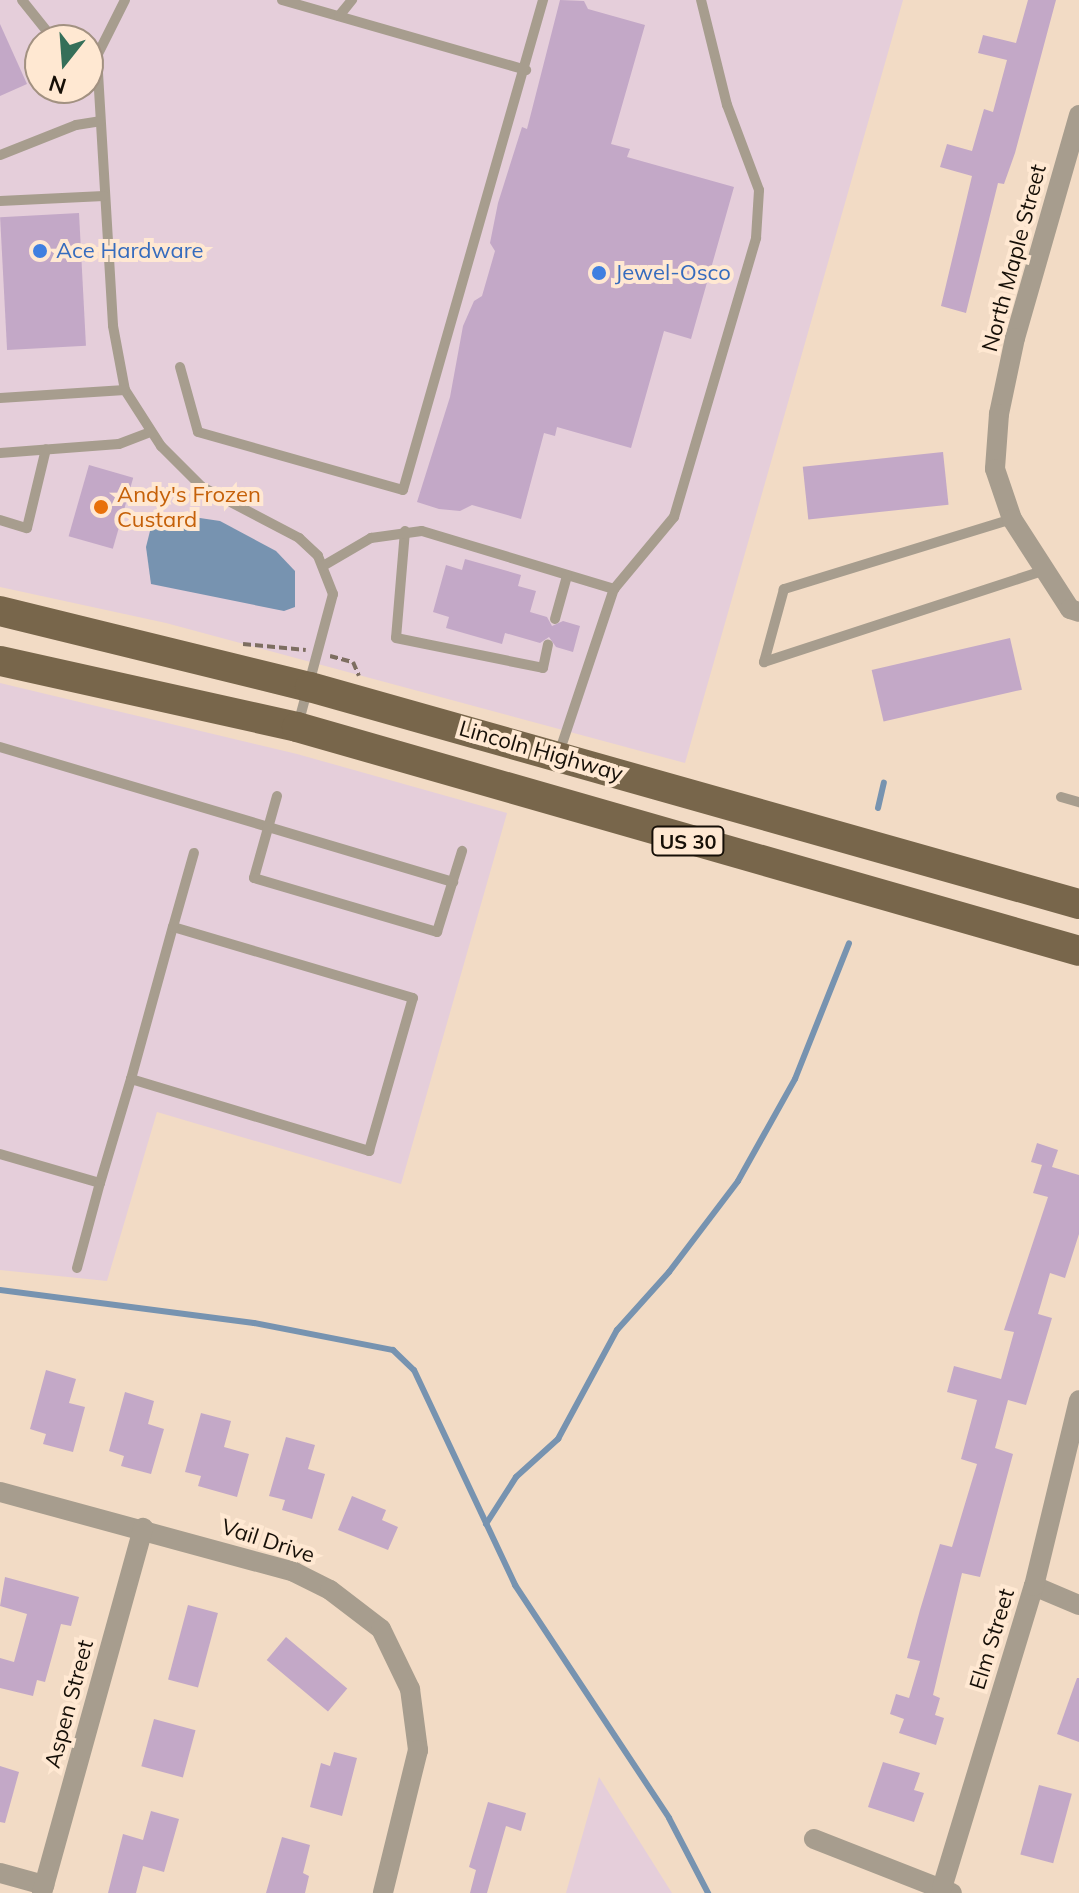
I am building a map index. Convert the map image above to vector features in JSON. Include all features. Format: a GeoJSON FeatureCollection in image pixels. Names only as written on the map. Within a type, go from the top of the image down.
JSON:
{"type":"FeatureCollection","features":[{"type":"Feature","properties":{"kind":"main road","name":"Lincoln Highway"},"geometry":{"type":"LineString","coordinates":[[0,611],[310,687],[1079,904]]}},
{"type":"Feature","properties":{"kind":"main road","name":"Lincoln Highway"},"geometry":{"type":"LineString","coordinates":[[0,661],[297,727],[1079,951]]}},
{"type":"Feature","properties":{"kind":"street","name":"North Maple Street"},"geometry":{"type":"LineString","coordinates":[[1079,115],[999,414],[995,469],[1012,519],[1070,609],[1079,612]]}},
{"type":"Feature","properties":{"kind":"street","name":"Elm Street"},"geometry":{"type":"LineString","coordinates":[[947,1891],[1034,1586],[1079,1400]]}},
{"type":"Feature","properties":{"kind":"street","name":"Vail Drive"},"geometry":{"type":"LineString","coordinates":[[0,1492],[143,1528],[312,1580],[381,1629],[410,1689],[418,1750],[383,1893]]}},
{"type":"Feature","properties":{"kind":"street","name":"Aspen Street"},"geometry":{"type":"LineString","coordinates":[[43,1889],[143,1528]]}},
{"type":"Feature","properties":{"kind":"street"},"geometry":{"type":"LineString","coordinates":[[1034,1586],[1079,1605]]}},
{"type":"Feature","properties":{"kind":"street"},"geometry":{"type":"LineString","coordinates":[[814,1839],[947,1891]]}},
{"type":"Feature","properties":{"kind":"street"},"geometry":{"type":"LineString","coordinates":[[0,1873],[43,1889]]}},
{"type":"Feature","properties":{"kind":"lane"},"geometry":{"type":"LineString","coordinates":[[104,39],[125,0]]}},
{"type":"Feature","properties":{"kind":"lane"},"geometry":{"type":"LineString","coordinates":[[282,0],[526,70]]}},
{"type":"Feature","properties":{"kind":"lane"},"geometry":{"type":"LineString","coordinates":[[339,16],[352,0]]}},
{"type":"Feature","properties":{"kind":"lane"},"geometry":{"type":"LineString","coordinates":[[180,367],[198,432],[403,490],[526,70],[543,0]]}},
{"type":"Feature","properties":{"kind":"lane"},"geometry":{"type":"LineString","coordinates":[[559,755],[614,589],[674,517],[761,212],[701,0]]}},
{"type":"Feature","properties":{"kind":"lane"},"geometry":{"type":"LineString","coordinates":[[27,2],[43,24]]}},
{"type":"Feature","properties":{"kind":"lane"},"geometry":{"type":"LineString","coordinates":[[98,104],[113,326],[125,390],[151,432],[202,487],[299,538],[323,566],[333,594],[297,727]]}},
{"type":"Feature","properties":{"kind":"lane"},"geometry":{"type":"LineString","coordinates":[[0,155],[76,125],[100,121]]}},
{"type":"Feature","properties":{"kind":"lane"},"geometry":{"type":"LineString","coordinates":[[0,201],[104,196]]}},
{"type":"Feature","properties":{"kind":"lane"},"geometry":{"type":"LineString","coordinates":[[0,398],[125,390]]}},
{"type":"Feature","properties":{"kind":"lane"},"geometry":{"type":"LineString","coordinates":[[0,453],[119,444],[151,432]]}},
{"type":"Feature","properties":{"kind":"lane"},"geometry":{"type":"LineString","coordinates":[[0,520],[27,528],[46,449]]}},
{"type":"Feature","properties":{"kind":"lane"},"geometry":{"type":"LineString","coordinates":[[1012,519],[784,589],[764,662],[1045,570]]}},
{"type":"Feature","properties":{"kind":"lane"},"geometry":{"type":"LineString","coordinates":[[323,566],[371,538],[405,531],[449,536],[614,589]]}},
{"type":"Feature","properties":{"kind":"lane"},"geometry":{"type":"LineString","coordinates":[[405,531],[396,638],[543,668],[548,645]]}},
{"type":"Feature","properties":{"kind":"lane"},"geometry":{"type":"LineString","coordinates":[[555,619],[567,576]]}},
{"type":"Feature","properties":{"kind":"lane"},"geometry":{"type":"LineString","coordinates":[[0,747],[268,830],[453,882]]}},
{"type":"Feature","properties":{"kind":"lane"},"geometry":{"type":"LineString","coordinates":[[277,796],[254,878],[437,932],[462,851]]}},
{"type":"Feature","properties":{"kind":"lane"},"geometry":{"type":"LineString","coordinates":[[1061,797],[1079,802]]}},
{"type":"Feature","properties":{"kind":"lane"},"geometry":{"type":"LineString","coordinates":[[77,1268],[194,853]]}},
{"type":"Feature","properties":{"kind":"lane"},"geometry":{"type":"LineString","coordinates":[[131,1079],[369,1151],[413,998],[173,927]]}},
{"type":"Feature","properties":{"kind":"lane"},"geometry":{"type":"LineString","coordinates":[[0,1154],[100,1183]]}},
{"type":"Feature","properties":{"kind":"shaded area"},"geometry":{"type":"Polygon","coordinates":[[[0,0],[903,0],[685,763],[166,623],[0,587],[0,0]]]}},
{"type":"Feature","properties":{"kind":"shaded area"},"geometry":{"type":"Polygon","coordinates":[[[0,683],[297,754],[507,813],[401,1184],[157,1112],[107,1281],[0,1270],[0,683]]]}},
{"type":"Feature","properties":{"kind":"shaded area"},"geometry":{"type":"Polygon","coordinates":[[[599,1777],[672,1893],[566,1893],[599,1777]]]}},
{"type":"Feature","properties":{"kind":"water"},"geometry":{"type":"Polygon","coordinates":[[[173,514],[220,521],[276,551],[295,571],[295,607],[284,611],[151,584],[146,547],[152,523],[173,514]]]}},
{"type":"Feature","properties":{"kind":"building","name":"Jewel-Osco"},"geometry":{"type":"Polygon","coordinates":[[[560,0],[584,1],[588,9],[645,25],[611,144],[630,149],[627,157],[734,187],[691,339],[664,331],[631,448],[557,427],[555,436],[544,433],[521,519],[472,505],[460,511],[439,509],[417,502],[450,397],[463,326],[474,301],[482,296],[495,251],[490,243],[498,203],[522,127],[527,129],[560,0]]]}},
{"type":"Feature","properties":{"kind":"building"},"geometry":{"type":"Polygon","coordinates":[[[1028,0],[1056,0],[1015,153],[1004,184],[998,183],[966,313],[941,306],[972,176],[940,167],[947,144],[972,151],[984,109],[993,112],[1007,60],[978,53],[983,35],[1016,43],[1028,0]]]}},
{"type":"Feature","properties":{"kind":"building"},"geometry":{"type":"Polygon","coordinates":[[[0,24],[24,77],[24,85],[0,96],[0,24]]]}},
{"type":"Feature","properties":{"kind":"building"},"geometry":{"type":"Polygon","coordinates":[[[79,213],[86,346],[7,350],[0,217],[79,213]]]}},
{"type":"Feature","properties":{"kind":"building"},"geometry":{"type":"Polygon","coordinates":[[[943,452],[949,505],[808,519],[803,467],[943,452]]]}},
{"type":"Feature","properties":{"kind":"building","name":"Andy's Frozen Custard"},"geometry":{"type":"Polygon","coordinates":[[[89,465],[133,478],[113,549],[69,536],[89,465]]]}},
{"type":"Feature","properties":{"kind":"building"},"geometry":{"type":"Polygon","coordinates":[[[465,559],[521,575],[518,586],[536,591],[530,612],[547,617],[552,626],[563,621],[580,626],[573,652],[556,647],[549,637],[540,643],[505,633],[502,644],[446,628],[449,617],[433,612],[446,565],[462,570],[465,559]]]}},
{"type":"Feature","properties":{"kind":"building"},"geometry":{"type":"Polygon","coordinates":[[[1010,638],[1022,690],[884,722],[872,670],[1010,638]]]}},
{"type":"Feature","properties":{"kind":"building"},"geometry":{"type":"Polygon","coordinates":[[[1037,1143],[1058,1150],[1052,1167],[1079,1175],[1079,1234],[1065,1278],[1050,1273],[1038,1314],[1052,1318],[1026,1405],[1008,1400],[995,1448],[1013,1454],[980,1577],[962,1573],[933,1695],[940,1698],[935,1715],[944,1718],[936,1745],[899,1733],[904,1719],[890,1714],[896,1694],[909,1698],[920,1661],[907,1658],[920,1610],[940,1544],[952,1547],[977,1464],[961,1459],[977,1400],[947,1392],[954,1366],[1001,1379],[1014,1332],[1004,1330],[1048,1197],[1033,1193],[1042,1165],[1031,1162],[1037,1143]]]}},
{"type":"Feature","properties":{"kind":"building"},"geometry":{"type":"Polygon","coordinates":[[[46,1370],[76,1379],[69,1403],[85,1407],[73,1452],[43,1444],[46,1434],[30,1429],[46,1370]]]}},
{"type":"Feature","properties":{"kind":"building"},"geometry":{"type":"Polygon","coordinates":[[[125,1392],[154,1401],[148,1424],[164,1429],[151,1474],[121,1466],[124,1456],[109,1451],[125,1392]]]}},
{"type":"Feature","properties":{"kind":"building"},"geometry":{"type":"Polygon","coordinates":[[[201,1413],[231,1421],[224,1447],[249,1454],[237,1497],[198,1486],[201,1476],[185,1472],[201,1413]]]}},
{"type":"Feature","properties":{"kind":"building"},"geometry":{"type":"Polygon","coordinates":[[[286,1437],[315,1445],[308,1469],[325,1474],[312,1519],[282,1510],[285,1500],[269,1496],[286,1437]]]}},
{"type":"Feature","properties":{"kind":"building"},"geometry":{"type":"Polygon","coordinates":[[[352,1496],[386,1510],[382,1520],[398,1527],[388,1550],[338,1530],[352,1496]]]}},
{"type":"Feature","properties":{"kind":"building"},"geometry":{"type":"Polygon","coordinates":[[[5,1577],[79,1597],[71,1626],[61,1624],[45,1682],[37,1680],[33,1696],[0,1688],[0,1658],[14,1662],[27,1614],[0,1606],[5,1577]]]}},
{"type":"Feature","properties":{"kind":"building"},"geometry":{"type":"Polygon","coordinates":[[[188,1605],[218,1613],[198,1687],[168,1679],[188,1605]]]}},
{"type":"Feature","properties":{"kind":"building"},"geometry":{"type":"Polygon","coordinates":[[[286,1637],[347,1688],[328,1711],[267,1660],[286,1637]]]}},
{"type":"Feature","properties":{"kind":"building"},"geometry":{"type":"Polygon","coordinates":[[[1079,1678],[1079,1742],[1057,1734],[1079,1678]]]}},
{"type":"Feature","properties":{"kind":"building"},"geometry":{"type":"Polygon","coordinates":[[[154,1719],[196,1730],[183,1777],[141,1766],[154,1719]]]}},
{"type":"Feature","properties":{"kind":"building"},"geometry":{"type":"Polygon","coordinates":[[[334,1752],[357,1758],[342,1816],[310,1807],[321,1763],[330,1766],[334,1752]]]}},
{"type":"Feature","properties":{"kind":"building"},"geometry":{"type":"Polygon","coordinates":[[[883,1762],[920,1773],[914,1790],[924,1793],[914,1822],[868,1807],[883,1762]]]}},
{"type":"Feature","properties":{"kind":"building"},"geometry":{"type":"Polygon","coordinates":[[[0,1766],[19,1772],[5,1823],[0,1822],[0,1766]]]}},
{"type":"Feature","properties":{"kind":"building"},"geometry":{"type":"Polygon","coordinates":[[[1039,1785],[1072,1794],[1053,1863],[1020,1855],[1039,1785]]]}},
{"type":"Feature","properties":{"kind":"building"},"geometry":{"type":"Polygon","coordinates":[[[488,1802],[526,1813],[521,1831],[506,1826],[487,1893],[470,1893],[476,1870],[469,1867],[488,1802]]]}},
{"type":"Feature","properties":{"kind":"building"},"geometry":{"type":"Polygon","coordinates":[[[151,1811],[179,1819],[164,1872],[143,1866],[136,1893],[108,1893],[123,1834],[143,1840],[151,1811]]]}},
{"type":"Feature","properties":{"kind":"building"},"geometry":{"type":"Polygon","coordinates":[[[282,1837],[310,1845],[303,1873],[309,1876],[305,1893],[266,1893],[282,1837]]]}},
{"type":"Feature","properties":{"kind":"waterway"},"geometry":{"type":"LineString","coordinates":[[878,808],[884,783]]}},
{"type":"Feature","properties":{"kind":"waterway"},"geometry":{"type":"LineString","coordinates":[[486,1524],[516,1477],[558,1439],[617,1330],[669,1272],[738,1181],[795,1079],[849,943]]}},
{"type":"Feature","properties":{"kind":"waterway"},"geometry":{"type":"LineString","coordinates":[[0,1290],[254,1323],[393,1350],[414,1370],[515,1585],[669,1818],[708,1893]]}},
{"type":"Feature","properties":{"kind":"place","name":"Ace Hardware"},"geometry":{"type":"Point","coordinates":[40,251]}},
{"type":"Feature","properties":{"kind":"place","name":"Jewel-Osco"},"geometry":{"type":"Point","coordinates":[599,273]}},
{"type":"Feature","properties":{"kind":"place","name":"Andy's Frozen Custard"},"geometry":{"type":"Point","coordinates":[101,507]}}]}
